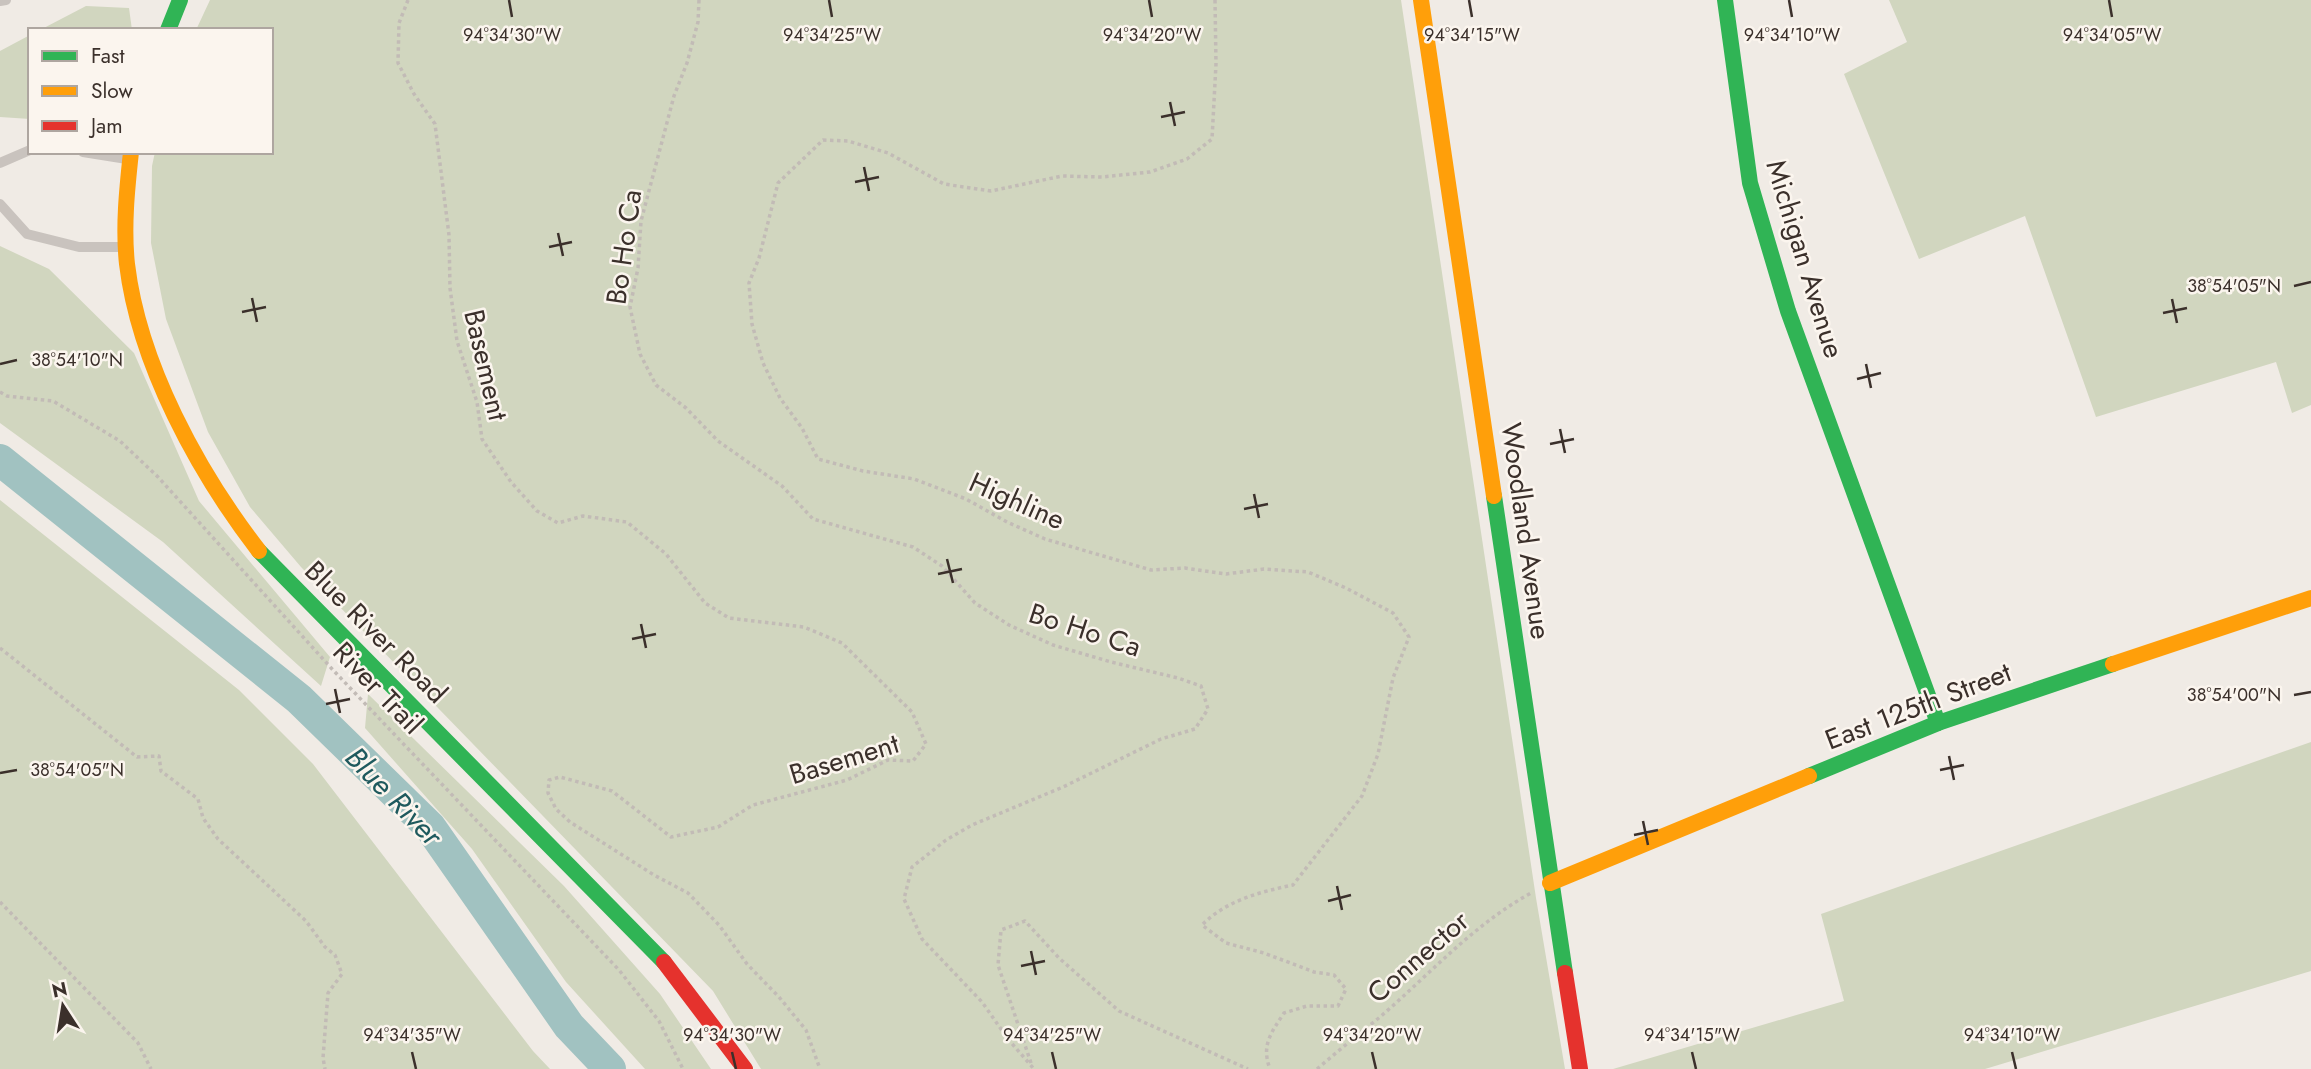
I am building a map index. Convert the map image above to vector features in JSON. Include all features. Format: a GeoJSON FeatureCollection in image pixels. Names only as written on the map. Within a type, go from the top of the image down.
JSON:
{"type":"FeatureCollection","features":[{"type":"Feature","properties":{"kind":"street","name":"Woodland Avenue"},"geometry":{"type":"LineString","coordinates":[[1421,0],[1468,304],[1523,706],[1580,1069]]}},
{"type":"Feature","properties":{"kind":"street","name":"Michigan Avenue"},"geometry":{"type":"LineString","coordinates":[[1724,0],[1750,183],[1788,311],[1938,723]]}},
{"type":"Feature","properties":{"kind":"street"},"geometry":{"type":"LineString","coordinates":[[169,28],[176,1]]}},
{"type":"Feature","properties":{"kind":"street","name":"Blue River Road"},"geometry":{"type":"LineString","coordinates":[[131,156],[127,185],[127,264],[140,323],[173,412],[219,496],[258,550],[663,960],[746,1069]]}},
{"type":"Feature","properties":{"kind":"street","name":"East 125th Street"},"geometry":{"type":"LineString","coordinates":[[1550,883],[1938,723],[2311,598]]}},
{"type":"Feature","properties":{"kind":"lane"},"geometry":{"type":"LineString","coordinates":[[0,1],[6,0]]}},
{"type":"Feature","properties":{"kind":"lane"},"geometry":{"type":"LineString","coordinates":[[0,163],[28,151]]}},
{"type":"Feature","properties":{"kind":"lane"},"geometry":{"type":"LineString","coordinates":[[107,154],[131,156]]}},
{"type":"Feature","properties":{"kind":"lane"},"geometry":{"type":"LineString","coordinates":[[0,204],[27,234],[79,247],[127,247]]}},
{"type":"Feature","properties":{"kind":"path","name":"Basement"},"geometry":{"type":"LineString","coordinates":[[408,0],[399,23],[398,63],[414,94],[435,124],[449,234],[450,288],[457,341],[477,402],[482,439],[512,482],[537,511],[558,523],[583,516],[627,522],[666,554],[705,604],[729,618],[804,627],[842,643],[912,712],[926,744],[913,761],[888,761],[847,780],[753,805],[718,827],[671,837],[612,791],[560,777],[549,780],[548,793],[556,809],[570,822],[654,875],[688,893],[719,925],[747,964],[806,1030],[820,1069]]}},
{"type":"Feature","properties":{"kind":"path","name":"Bo Ho Ca"},"geometry":{"type":"LineString","coordinates":[[699,0],[698,22],[687,63],[674,96],[641,221],[638,268],[630,307],[640,354],[656,385],[686,408],[718,441],[782,486],[813,519],[913,547],[942,566],[975,603],[1009,625],[1053,645],[1201,686],[1208,709],[1195,729],[1161,739],[1043,796],[972,825],[946,840],[912,867],[904,899],[922,939],[982,1002],[1033,1068]]}},
{"type":"Feature","properties":{"kind":"path","name":"Highline"},"geometry":{"type":"LineString","coordinates":[[1215,0],[1216,64],[1212,139],[1187,159],[1150,172],[1102,177],[1062,176],[991,191],[944,184],[888,153],[848,141],[823,140],[778,183],[759,258],[749,283],[752,324],[763,363],[780,398],[802,428],[818,459],[863,471],[914,480],[966,499],[1045,539],[1151,570],[1185,568],[1226,574],[1264,569],[1308,572],[1393,613],[1409,637],[1394,678],[1378,754],[1362,796],[1293,886],[1259,892],[1215,912],[1202,925],[1226,943],[1264,953],[1314,972],[1334,975],[1346,989],[1338,1006],[1307,1006],[1284,1013],[1268,1038],[1265,1057],[1270,1069]]}},
{"type":"Feature","properties":{"kind":"path","name":"River Trail"},"geometry":{"type":"LineString","coordinates":[[0,392],[7,396],[52,401],[120,441],[158,477],[333,670],[618,971],[659,1021],[682,1069]]}},
{"type":"Feature","properties":{"kind":"path"},"geometry":{"type":"LineString","coordinates":[[0,648],[137,757],[159,756],[161,771],[198,799],[203,818],[218,839],[306,921],[334,955],[342,974],[328,993],[323,1058],[325,1069]]}},
{"type":"Feature","properties":{"kind":"path","name":"Connector"},"geometry":{"type":"LineString","coordinates":[[1317,1069],[1381,1016],[1468,937],[1513,903],[1550,883]]}},
{"type":"Feature","properties":{"kind":"path"},"geometry":{"type":"LineString","coordinates":[[0,902],[138,1042],[151,1069]]}},
{"type":"Feature","properties":{"kind":"path"},"geometry":{"type":"LineString","coordinates":[[1033,1068],[998,965],[1001,930],[1025,921],[1059,958],[1119,1011],[1248,1069]]}},
{"type":"Feature","properties":{"kind":"green space"},"geometry":{"type":"Polygon","coordinates":[[[210,0],[1401,0],[1536,898],[1565,1069],[761,1069],[713,991],[301,567],[250,507],[208,432],[166,319],[151,243],[152,166],[155,154],[273,154],[273,28],[197,28],[210,0]]]}},
{"type":"Feature","properties":{"kind":"green space"},"geometry":{"type":"Polygon","coordinates":[[[1889,0],[2311,0],[2311,405],[2292,413],[2276,362],[2096,417],[2025,216],[1919,259],[1844,74],[1907,42],[1889,0]]]}},
{"type":"Feature","properties":{"kind":"green space"},"geometry":{"type":"Polygon","coordinates":[[[86,6],[129,8],[132,28],[44,28],[86,6]]]}},
{"type":"Feature","properties":{"kind":"green space"},"geometry":{"type":"Polygon","coordinates":[[[28,36],[28,119],[0,117],[0,51],[28,36]]]}},
{"type":"Feature","properties":{"kind":"green space"},"geometry":{"type":"Polygon","coordinates":[[[0,246],[49,269],[134,353],[199,501],[330,657],[321,686],[163,542],[0,423],[0,246]]]}},
{"type":"Feature","properties":{"kind":"green space"},"geometry":{"type":"Polygon","coordinates":[[[0,500],[239,690],[313,764],[533,1051],[550,1069],[0,1069],[0,500]]]}},
{"type":"Feature","properties":{"kind":"green space"},"geometry":{"type":"Polygon","coordinates":[[[368,694],[564,886],[660,994],[711,1069],[645,1069],[566,982],[472,849],[365,728],[368,694]]]}},
{"type":"Feature","properties":{"kind":"green space"},"geometry":{"type":"Polygon","coordinates":[[[2311,742],[2311,971],[1985,1069],[1613,1069],[1844,1001],[1821,914],[2311,742]]]}},
{"type":"Feature","properties":{"kind":"waterway","name":"Blue River"},"geometry":{"type":"LineString","coordinates":[[0,460],[299,699],[430,827],[569,1026],[610,1069]]}},
{"type":"Feature","properties":{"kind":"traffic: fast"},"geometry":{"type":"LineString","coordinates":[[169,28],[180,0]]}},
{"type":"Feature","properties":{"kind":"traffic: fast"},"geometry":{"type":"LineString","coordinates":[[1725,0],[1750,183],[1788,311],[1938,723]]}},
{"type":"Feature","properties":{"kind":"traffic: fast"},"geometry":{"type":"LineString","coordinates":[[1494,496],[1565,973]]}},
{"type":"Feature","properties":{"kind":"traffic: fast"},"geometry":{"type":"LineString","coordinates":[[259,551],[664,962]]}},
{"type":"Feature","properties":{"kind":"traffic: fast"},"geometry":{"type":"LineString","coordinates":[[1809,776],[1938,723],[2113,664]]}},
{"type":"Feature","properties":{"kind":"traffic: slow"},"geometry":{"type":"LineString","coordinates":[[1421,0],[1494,496]]}},
{"type":"Feature","properties":{"kind":"traffic: slow"},"geometry":{"type":"LineString","coordinates":[[131,154],[125,236],[127,264],[144,340],[158,378],[194,452],[214,487],[259,551]]}},
{"type":"Feature","properties":{"kind":"traffic: slow"},"geometry":{"type":"LineString","coordinates":[[2113,664],[2311,598]]}},
{"type":"Feature","properties":{"kind":"traffic: slow"},"geometry":{"type":"LineString","coordinates":[[1550,883],[1809,776]]}},
{"type":"Feature","properties":{"kind":"traffic: jam"},"geometry":{"type":"LineString","coordinates":[[664,962],[745,1069]]}},
{"type":"Feature","properties":{"kind":"traffic: jam"},"geometry":{"type":"LineString","coordinates":[[1565,973],[1580,1069]]}}]}
